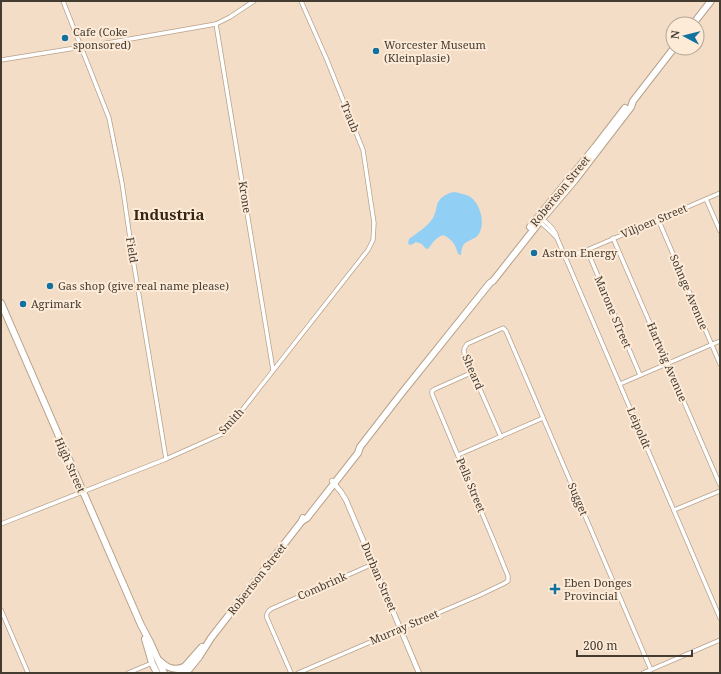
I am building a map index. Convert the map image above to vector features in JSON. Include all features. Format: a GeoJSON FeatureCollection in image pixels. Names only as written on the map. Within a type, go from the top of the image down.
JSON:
{"type":"FeatureCollection","features":[{"type":"Feature","properties":{"kind":"main road"},"geometry":{"type":"LineString","coordinates":[[699,16],[711,1]]}},
{"type":"Feature","properties":{"kind":"main road","name":"Robertson Street"},"geometry":{"type":"LineString","coordinates":[[180,673],[186,670],[199,657],[211,638],[302,521],[307,518],[333,482],[358,453],[360,447],[401,394],[493,281],[539,219],[575,180],[599,150],[631,106],[633,101],[668,56]]}},
{"type":"Feature","properties":{"kind":"main road","name":"High Street"},"geometry":{"type":"LineString","coordinates":[[1,303],[57,436],[141,625],[164,673]]}},
{"type":"Feature","properties":{"kind":"main road","name":"High Street"},"geometry":{"type":"LineString","coordinates":[[141,625],[152,663],[157,673]]}},
{"type":"Feature","properties":{"kind":"main road"},"geometry":{"type":"LineString","coordinates":[[158,658],[165,666],[186,670]]}},
{"type":"Feature","properties":{"kind":"street","name":"Field"},"geometry":{"type":"LineString","coordinates":[[63,1],[106,108],[112,129],[166,459]]}},
{"type":"Feature","properties":{"kind":"street"},"geometry":{"type":"LineString","coordinates":[[1,60],[216,24],[230,17],[254,1]]}},
{"type":"Feature","properties":{"kind":"street","name":"Traub"},"geometry":{"type":"LineString","coordinates":[[301,1],[327,60],[363,150],[374,223],[373,240]]}},
{"type":"Feature","properties":{"kind":"street","name":"Krone"},"geometry":{"type":"LineString","coordinates":[[216,24],[273,371]]}},
{"type":"Feature","properties":{"kind":"street","name":"Viljoen Street"},"geometry":{"type":"LineString","coordinates":[[565,258],[720,193]]}},
{"type":"Feature","properties":{"kind":"street"},"geometry":{"type":"LineString","coordinates":[[706,199],[720,231]]}},
{"type":"Feature","properties":{"kind":"street","name":"Leipoldt"},"geometry":{"type":"LineString","coordinates":[[539,219],[557,238],[720,618]]}},
{"type":"Feature","properties":{"kind":"street","name":"Sohnge Avenue"},"geometry":{"type":"LineString","coordinates":[[658,219],[720,364]]}},
{"type":"Feature","properties":{"kind":"street","name":"Hartwig Avenue"},"geometry":{"type":"LineString","coordinates":[[613,238],[720,485]]}},
{"type":"Feature","properties":{"kind":"street","name":"Smith"},"geometry":{"type":"LineString","coordinates":[[1,524],[166,459],[222,434],[368,250],[373,240]]}},
{"type":"Feature","properties":{"kind":"street","name":"Marone STreet"},"geometry":{"type":"LineString","coordinates":[[587,250],[640,375]]}},
{"type":"Feature","properties":{"kind":"street","name":"Sheard"},"geometry":{"type":"LineString","coordinates":[[501,437],[464,349],[467,344],[504,328]]}},
{"type":"Feature","properties":{"kind":"street","name":"Sugget"},"geometry":{"type":"LineString","coordinates":[[504,328],[544,418],[651,670]]}},
{"type":"Feature","properties":{"kind":"street"},"geometry":{"type":"LineString","coordinates":[[620,384],[720,341]]}},
{"type":"Feature","properties":{"kind":"street","name":"Pells Street"},"geometry":{"type":"LineString","coordinates":[[473,372],[435,389],[432,391],[432,395],[496,544],[508,579]]}},
{"type":"Feature","properties":{"kind":"street"},"geometry":{"type":"LineString","coordinates":[[458,455],[544,418]]}},
{"type":"Feature","properties":{"kind":"street","name":"Durban Street"},"geometry":{"type":"LineString","coordinates":[[333,482],[346,500],[419,673]]}},
{"type":"Feature","properties":{"kind":"street"},"geometry":{"type":"LineString","coordinates":[[674,510],[720,491]]}},
{"type":"Feature","properties":{"kind":"street","name":"Combrink"},"geometry":{"type":"LineString","coordinates":[[291,673],[267,618],[267,613],[271,609],[373,564]]}},
{"type":"Feature","properties":{"kind":"street","name":"Murray Street"},"geometry":{"type":"LineString","coordinates":[[298,673],[503,584],[507,582],[508,579]]}},
{"type":"Feature","properties":{"kind":"street"},"geometry":{"type":"LineString","coordinates":[[1,610],[28,673]]}},
{"type":"Feature","properties":{"kind":"street"},"geometry":{"type":"LineString","coordinates":[[643,673],[720,640]]}},
{"type":"Feature","properties":{"kind":"street"},"geometry":{"type":"LineString","coordinates":[[128,673],[152,663]]}},
{"type":"Feature","properties":{"kind":"water"},"geometry":{"type":"Polygon","coordinates":[[[454,192],[469,196],[479,208],[482,223],[478,236],[464,245],[461,255],[458,254],[452,241],[444,235],[436,239],[428,249],[422,244],[416,242],[411,245],[408,244],[409,239],[431,221],[441,198],[454,192]]]}},
{"type":"Feature","properties":{"kind":"place","name":"Cafe (Coke sponsored)"},"geometry":{"type":"Point","coordinates":[65,38]}},
{"type":"Feature","properties":{"kind":"place","name":"Worcester Museum (Kleinplasie)"},"geometry":{"type":"Point","coordinates":[376,51]}},
{"type":"Feature","properties":{"kind":"place","name":"Astron Energy"},"geometry":{"type":"Point","coordinates":[534,253]}},
{"type":"Feature","properties":{"kind":"place","name":"Gas shop (give real name please)"},"geometry":{"type":"Point","coordinates":[50,286]}},
{"type":"Feature","properties":{"kind":"place","name":"Agrimark"},"geometry":{"type":"Point","coordinates":[23,304]}},
{"type":"Feature","properties":{"kind":"place","name":"Eben Donges Provincial"},"geometry":{"type":"Point","coordinates":[555,589]}},
{"type":"Feature","properties":{"kind":"district","name":"Industria"},"geometry":{"type":"Point","coordinates":[169,215]}}]}
